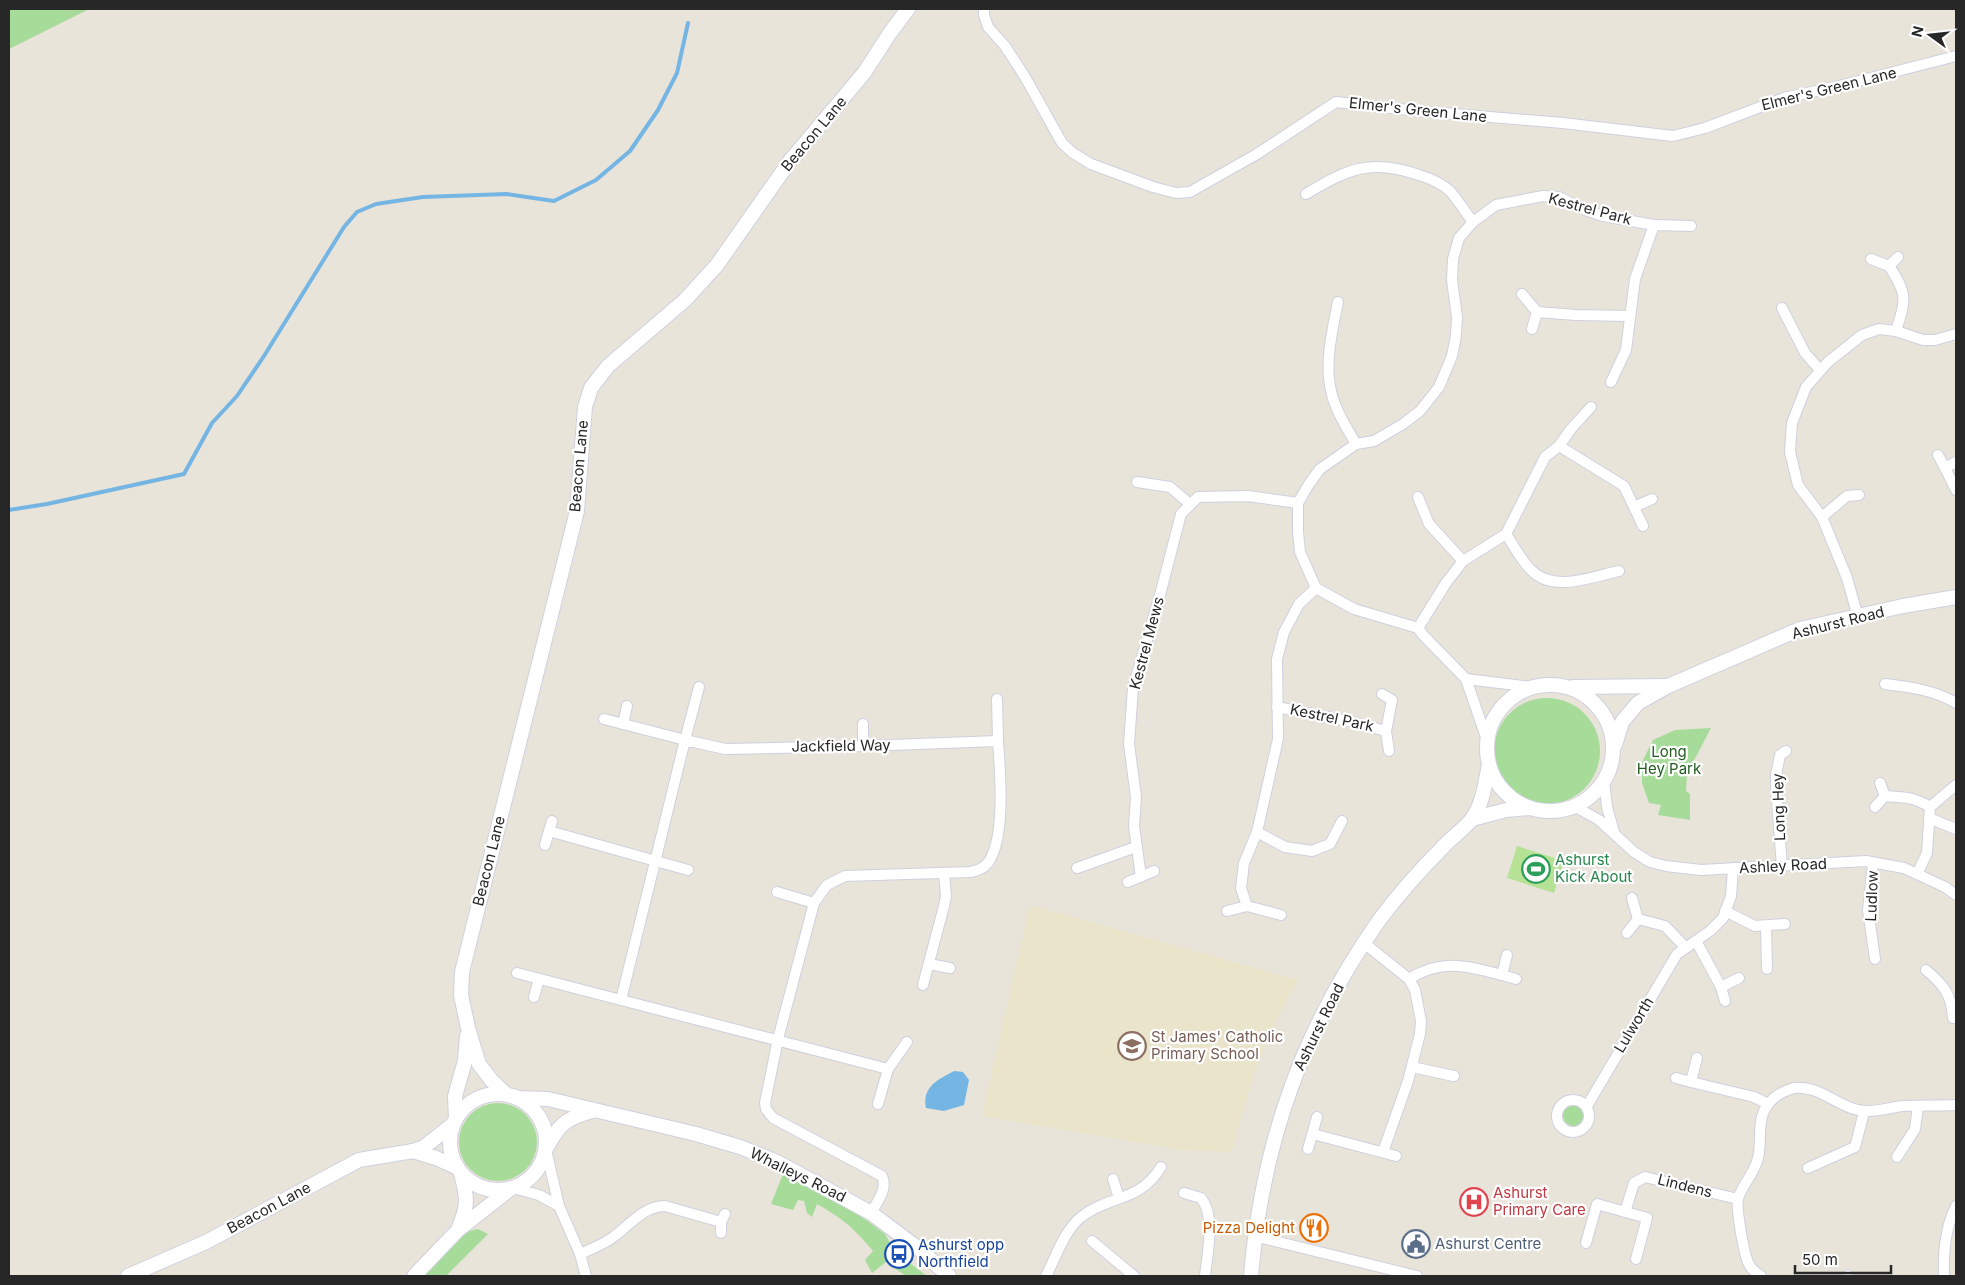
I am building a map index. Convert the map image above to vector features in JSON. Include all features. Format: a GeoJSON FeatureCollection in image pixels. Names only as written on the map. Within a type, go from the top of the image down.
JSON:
{"type":"FeatureCollection","features":[{"type":"Feature","properties":{"kind":"street","name":"Beacon Lane"},"geometry":{"type":"LineString","coordinates":[[512,1096],[492,1081],[479,1064],[468,1028],[461,995],[462,972],[577,511],[585,407],[591,388],[608,366],[685,300],[718,265],[790,161],[864,73],[908,9]]}},
{"type":"Feature","properties":{"kind":"street","name":"Elmer's Green Lane"},"geometry":{"type":"LineString","coordinates":[[984,9],[988,27],[1020,69],[1062,143],[1072,153],[1091,164],[1153,187],[1176,193],[1190,192],[1217,178],[1336,102],[1562,123],[1673,136],[1705,128],[1784,98],[1956,56]]}},
{"type":"Feature","properties":{"kind":"street"},"geometry":{"type":"LineString","coordinates":[[1306,194],[1338,175],[1367,166],[1398,168],[1428,178],[1449,190],[1472,222]]}},
{"type":"Feature","properties":{"kind":"street","name":"Kestrel Park"},"geometry":{"type":"LineString","coordinates":[[1298,503],[1320,469],[1356,444],[1374,441],[1403,424],[1420,411],[1438,387],[1452,356],[1456,336],[1452,280],[1453,259],[1459,238],[1472,222],[1496,205],[1543,196],[1559,197],[1585,210],[1603,216],[1654,225],[1691,226]]}},
{"type":"Feature","properties":{"kind":"street","name":"Kestrel Park"},"geometry":{"type":"LineString","coordinates":[[1611,382],[1626,350],[1635,279],[1654,225]]}},
{"type":"Feature","properties":{"kind":"street"},"geometry":{"type":"LineString","coordinates":[[1889,266],[1898,257]]}},
{"type":"Feature","properties":{"kind":"street"},"geometry":{"type":"LineString","coordinates":[[1872,259],[1889,266],[1904,291],[1905,298],[1896,330]]}},
{"type":"Feature","properties":{"kind":"street"},"geometry":{"type":"LineString","coordinates":[[1522,294],[1537,312],[1629,316]]}},
{"type":"Feature","properties":{"kind":"street"},"geometry":{"type":"LineString","coordinates":[[1338,302],[1328,348],[1329,383],[1336,408],[1356,444]]}},
{"type":"Feature","properties":{"kind":"street"},"geometry":{"type":"LineString","coordinates":[[1782,308],[1805,352],[1820,370]]}},
{"type":"Feature","properties":{"kind":"street"},"geometry":{"type":"LineString","coordinates":[[1532,329],[1537,312]]}},
{"type":"Feature","properties":{"kind":"street"},"geometry":{"type":"LineString","coordinates":[[1858,617],[1847,578],[1822,517],[1798,485],[1790,452],[1792,423],[1806,387],[1837,353],[1862,335],[1879,328],[1896,330],[1916,338],[1929,340],[1956,334]]}},
{"type":"Feature","properties":{"kind":"street"},"geometry":{"type":"LineString","coordinates":[[1418,628],[1446,583],[1463,561],[1506,534],[1545,457],[1558,446],[1591,407]]}},
{"type":"Feature","properties":{"kind":"street"},"geometry":{"type":"LineString","coordinates":[[1558,446],[1624,486],[1643,526]]}},
{"type":"Feature","properties":{"kind":"street"},"geometry":{"type":"LineString","coordinates":[[1938,455],[1956,490]]}},
{"type":"Feature","properties":{"kind":"street"},"geometry":{"type":"LineString","coordinates":[[1945,468],[1956,462]]}},
{"type":"Feature","properties":{"kind":"street"},"geometry":{"type":"LineString","coordinates":[[1137,482],[1170,487],[1190,504],[1198,497],[1226,496],[1248,496],[1298,503],[1300,552],[1316,588],[1354,609],[1418,628],[1466,680],[1486,740],[1489,765],[1496,781],[1504,792],[1530,808],[1545,811],[1560,810],[1574,806],[1591,796],[1604,781],[1611,766],[1613,749],[1611,729],[1602,711],[1588,696],[1570,687],[1551,684],[1532,687],[1466,680]]}},
{"type":"Feature","properties":{"kind":"street"},"geometry":{"type":"LineString","coordinates":[[1822,517],[1847,496],[1859,495]]}},
{"type":"Feature","properties":{"kind":"street"},"geometry":{"type":"LineString","coordinates":[[1418,497],[1429,524],[1463,561]]}},
{"type":"Feature","properties":{"kind":"street"},"geometry":{"type":"LineString","coordinates":[[1634,507],[1652,500]]}},
{"type":"Feature","properties":{"kind":"street","name":"Kestrel Mews"},"geometry":{"type":"LineString","coordinates":[[1141,877],[1134,826],[1136,796],[1129,744],[1133,688],[1181,514],[1190,504]]}},
{"type":"Feature","properties":{"kind":"street"},"geometry":{"type":"LineString","coordinates":[[1506,534],[1531,570],[1547,581],[1560,583],[1619,571]]}},
{"type":"Feature","properties":{"kind":"street","name":"Kestrel Park"},"geometry":{"type":"LineString","coordinates":[[1247,906],[1241,888],[1244,863],[1257,832],[1278,739],[1277,659],[1284,632],[1298,604],[1316,588]]}},
{"type":"Feature","properties":{"kind":"street","name":"Ashurst Road"},"geometry":{"type":"LineString","coordinates":[[1613,749],[1622,722],[1638,703],[1668,686],[1800,629],[1956,597]]}},
{"type":"Feature","properties":{"kind":"street"},"geometry":{"type":"LineString","coordinates":[[1885,684],[1918,688],[1939,694],[1956,703]]}},
{"type":"Feature","properties":{"kind":"street","name":"Ashurst Road"},"geometry":{"type":"LineString","coordinates":[[1570,687],[1668,686]]}},
{"type":"Feature","properties":{"kind":"street"},"geometry":{"type":"LineString","coordinates":[[621,1000],[699,687]]}},
{"type":"Feature","properties":{"kind":"street"},"geometry":{"type":"LineString","coordinates":[[1486,740],[1494,718],[1503,704],[1517,694],[1532,687]]}},
{"type":"Feature","properties":{"kind":"street","name":"Kestrel Park"},"geometry":{"type":"LineString","coordinates":[[1382,694],[1392,700],[1386,731],[1389,751]]}},
{"type":"Feature","properties":{"kind":"street"},"geometry":{"type":"LineString","coordinates":[[871,1213],[883,1191],[884,1181],[882,1176],[773,1118],[766,1109],[765,1096],[778,1040],[814,903],[827,885],[845,876],[972,872],[986,865],[995,847],[1000,817],[997,699]]}},
{"type":"Feature","properties":{"kind":"street"},"geometry":{"type":"LineString","coordinates":[[623,724],[627,706]]}},
{"type":"Feature","properties":{"kind":"street","name":"Kestrel Park"},"geometry":{"type":"LineString","coordinates":[[1277,706],[1386,731]]}},
{"type":"Feature","properties":{"kind":"street","name":"Jackfield Way"},"geometry":{"type":"LineString","coordinates":[[604,719],[725,749],[998,741]]}},
{"type":"Feature","properties":{"kind":"street"},"geometry":{"type":"LineString","coordinates":[[863,724],[863,746]]}},
{"type":"Feature","properties":{"kind":"street","name":"Long Hey"},"geometry":{"type":"LineString","coordinates":[[1782,866],[1776,775],[1780,755],[1786,751]]}},
{"type":"Feature","properties":{"kind":"street","name":"Ashurst Road"},"geometry":{"type":"LineString","coordinates":[[1251,1276],[1254,1236],[1265,1172],[1280,1118],[1298,1067],[1326,1008],[1364,943],[1393,902],[1444,845],[1467,823],[1482,797],[1489,765]]}},
{"type":"Feature","properties":{"kind":"street","name":"Ashley Road"},"geometry":{"type":"LineString","coordinates":[[1604,781],[1607,807],[1614,832]]}},
{"type":"Feature","properties":{"kind":"street"},"geometry":{"type":"LineString","coordinates":[[1880,783],[1885,796]]}},
{"type":"Feature","properties":{"kind":"street"},"geometry":{"type":"LineString","coordinates":[[1917,874],[1928,853],[1930,807],[1956,785]]}},
{"type":"Feature","properties":{"kind":"street"},"geometry":{"type":"LineString","coordinates":[[1875,807],[1885,796]]}},
{"type":"Feature","properties":{"kind":"street"},"geometry":{"type":"LineString","coordinates":[[1885,796],[1919,800],[1930,807]]}},
{"type":"Feature","properties":{"kind":"street","name":"Ashley Road"},"geometry":{"type":"LineString","coordinates":[[1574,806],[1599,820],[1628,847],[1650,862],[1666,866],[1702,870],[1872,863],[1904,868],[1945,887],[1956,895]]}},
{"type":"Feature","properties":{"kind":"street"},"geometry":{"type":"LineString","coordinates":[[1467,823],[1506,810],[1530,808]]}},
{"type":"Feature","properties":{"kind":"street"},"geometry":{"type":"LineString","coordinates":[[1929,818],[1956,829]]}},
{"type":"Feature","properties":{"kind":"street"},"geometry":{"type":"LineString","coordinates":[[1257,832],[1285,847],[1312,851],[1330,844],[1342,821]]}},
{"type":"Feature","properties":{"kind":"street"},"geometry":{"type":"LineString","coordinates":[[545,845],[550,826],[688,870]]}},
{"type":"Feature","properties":{"kind":"street"},"geometry":{"type":"LineString","coordinates":[[1077,868],[1136,847]]}},
{"type":"Feature","properties":{"kind":"street","name":"Ludlow"},"geometry":{"type":"LineString","coordinates":[[1872,863],[1868,910],[1875,959]]}},
{"type":"Feature","properties":{"kind":"street","name":"Lulworth"},"geometry":{"type":"LineString","coordinates":[[1587,1106],[1677,954],[1710,931],[1723,918],[1731,896],[1733,868]]}},
{"type":"Feature","properties":{"kind":"street"},"geometry":{"type":"LineString","coordinates":[[1128,882],[1154,871]]}},
{"type":"Feature","properties":{"kind":"street"},"geometry":{"type":"LineString","coordinates":[[924,985],[946,896],[944,874]]}},
{"type":"Feature","properties":{"kind":"street"},"geometry":{"type":"LineString","coordinates":[[777,892],[814,903]]}},
{"type":"Feature","properties":{"kind":"street"},"geometry":{"type":"LineString","coordinates":[[1632,898],[1638,919]]}},
{"type":"Feature","properties":{"kind":"street"},"geometry":{"type":"LineString","coordinates":[[1227,911],[1247,906],[1281,915]]}},
{"type":"Feature","properties":{"kind":"street"},"geometry":{"type":"LineString","coordinates":[[1725,911],[1755,926],[1785,924]]}},
{"type":"Feature","properties":{"kind":"street"},"geometry":{"type":"LineString","coordinates":[[1627,933],[1638,919]]}},
{"type":"Feature","properties":{"kind":"street"},"geometry":{"type":"LineString","coordinates":[[1638,919],[1665,926],[1686,948]]}},
{"type":"Feature","properties":{"kind":"street"},"geometry":{"type":"LineString","coordinates":[[1766,926],[1767,969]]}},
{"type":"Feature","properties":{"kind":"street"},"geometry":{"type":"LineString","coordinates":[[1696,941],[1721,987],[1725,1001]]}},
{"type":"Feature","properties":{"kind":"street"},"geometry":{"type":"LineString","coordinates":[[1364,943],[1410,980],[1415,990],[1421,1021],[1420,1034],[1412,1067],[1383,1152]]}},
{"type":"Feature","properties":{"kind":"street"},"geometry":{"type":"LineString","coordinates":[[1502,975],[1507,955]]}},
{"type":"Feature","properties":{"kind":"street"},"geometry":{"type":"LineString","coordinates":[[930,964],[950,968]]}},
{"type":"Feature","properties":{"kind":"street"},"geometry":{"type":"LineString","coordinates":[[1410,980],[1423,972],[1458,965],[1516,979]]}},
{"type":"Feature","properties":{"kind":"street"},"geometry":{"type":"LineString","coordinates":[[1926,970],[1940,982],[1954,1002],[1952,1018]]}},
{"type":"Feature","properties":{"kind":"street"},"geometry":{"type":"LineString","coordinates":[[517,973],[888,1069]]}},
{"type":"Feature","properties":{"kind":"street"},"geometry":{"type":"LineString","coordinates":[[1721,987],[1739,978]]}},
{"type":"Feature","properties":{"kind":"street"},"geometry":{"type":"LineString","coordinates":[[534,997],[539,979]]}},
{"type":"Feature","properties":{"kind":"street","name":"Beacon Lane"},"geometry":{"type":"LineString","coordinates":[[128,1276],[206,1242],[359,1160],[413,1151],[432,1142],[454,1122],[455,1096],[465,1061],[468,1028]]}},
{"type":"Feature","properties":{"kind":"street"},"geometry":{"type":"LineString","coordinates":[[878,1104],[888,1069],[907,1042]]}},
{"type":"Feature","properties":{"kind":"street"},"geometry":{"type":"LineString","coordinates":[[1691,1082],[1697,1058]]}},
{"type":"Feature","properties":{"kind":"street"},"geometry":{"type":"LineString","coordinates":[[1412,1067],[1454,1076]]}},
{"type":"Feature","properties":{"kind":"street"},"geometry":{"type":"LineString","coordinates":[[1676,1078],[1754,1097],[1768,1104]]}},
{"type":"Feature","properties":{"kind":"street"},"geometry":{"type":"LineString","coordinates":[[1760,1276],[1749,1265],[1743,1246],[1738,1199],[1758,1158],[1760,1120],[1768,1104],[1784,1091],[1806,1088],[1817,1091],[1842,1105],[1864,1112],[1918,1106],[1956,1106]]}},
{"type":"Feature","properties":{"kind":"street"},"geometry":{"type":"LineString","coordinates":[[458,1230],[466,1211],[467,1202],[460,1171],[452,1156],[450,1142],[454,1122],[467,1106],[479,1098],[492,1094],[512,1096],[530,1106],[540,1118],[545,1132],[546,1148],[559,1206],[580,1254],[586,1276]]}},
{"type":"Feature","properties":{"kind":"street","name":"Whalleys Road"},"geometry":{"type":"LineString","coordinates":[[512,1096],[548,1099],[696,1134],[740,1147],[784,1165],[871,1213],[919,1249],[949,1276]]}},
{"type":"Feature","properties":{"kind":"street"},"geometry":{"type":"LineString","coordinates":[[1897,1158],[1915,1129],[1918,1106]]}},
{"type":"Feature","properties":{"kind":"street"},"geometry":{"type":"LineString","coordinates":[[414,1276],[458,1230],[512,1188],[525,1182],[535,1174],[542,1162],[546,1148],[562,1123],[575,1116],[596,1110]]}},
{"type":"Feature","properties":{"kind":"street"},"geometry":{"type":"LineString","coordinates":[[1808,1168],[1855,1147],[1864,1112]]}},
{"type":"Feature","properties":{"kind":"street"},"geometry":{"type":"LineString","coordinates":[[1308,1149],[1317,1117]]}},
{"type":"Feature","properties":{"kind":"street"},"geometry":{"type":"LineString","coordinates":[[1313,1134],[1396,1156]]}},
{"type":"Feature","properties":{"kind":"street","name":"Beacon Lane"},"geometry":{"type":"LineString","coordinates":[[413,1151],[436,1158],[460,1171]]}},
{"type":"Feature","properties":{"kind":"street"},"geometry":{"type":"LineString","coordinates":[[1046,1276],[1068,1233],[1080,1218],[1094,1209],[1146,1186],[1161,1166]]}},
{"type":"Feature","properties":{"kind":"street"},"geometry":{"type":"LineString","coordinates":[[460,1171],[472,1182],[484,1188],[497,1190],[512,1188],[539,1195],[559,1206]]}},
{"type":"Feature","properties":{"kind":"street","name":"Lindens"},"geometry":{"type":"LineString","coordinates":[[1625,1212],[1634,1182],[1645,1177],[1738,1199]]}},
{"type":"Feature","properties":{"kind":"street"},"geometry":{"type":"LineString","coordinates":[[1113,1178],[1119,1198]]}},
{"type":"Feature","properties":{"kind":"street"},"geometry":{"type":"LineString","coordinates":[[1184,1193],[1201,1198],[1206,1206],[1209,1231],[1205,1276]]}},
{"type":"Feature","properties":{"kind":"street"},"geometry":{"type":"LineString","coordinates":[[1586,1244],[1597,1204],[1647,1218],[1636,1259]]}},
{"type":"Feature","properties":{"kind":"street"},"geometry":{"type":"LineString","coordinates":[[580,1254],[606,1242],[644,1212],[659,1206],[665,1206],[722,1223]]}},
{"type":"Feature","properties":{"kind":"street"},"geometry":{"type":"LineString","coordinates":[[1944,1276],[1943,1252],[1949,1220],[1956,1206]]}},
{"type":"Feature","properties":{"kind":"street"},"geometry":{"type":"LineString","coordinates":[[1254,1236],[1417,1276]]}},
{"type":"Feature","properties":{"kind":"street"},"geometry":{"type":"LineString","coordinates":[[1092,1241],[1134,1276]]}},
{"type":"Feature","properties":{"kind":"shaded area","name":"St James' Catholic Primary School"},"geometry":{"type":"Polygon","coordinates":[[[1030,905],[1298,980],[1277,1019],[1254,1073],[1231,1152],[1182,1150],[982,1116],[1030,905]]]}},
{"type":"Feature","properties":{"kind":"green space"},"geometry":{"type":"Polygon","coordinates":[[[9,9],[89,9],[9,49],[9,9]]]}},
{"type":"Feature","properties":{"kind":"green space"},"geometry":{"type":"Polygon","coordinates":[[[1547,698],[1567,702],[1585,713],[1596,731],[1600,751],[1596,771],[1585,789],[1567,800],[1547,804],[1527,800],[1509,789],[1498,771],[1494,751],[1498,731],[1509,713],[1527,702],[1547,698]]]}},
{"type":"Feature","properties":{"kind":"green space","name":"Long Hey Park"},"geometry":{"type":"Polygon","coordinates":[[[1711,728],[1687,774],[1686,791],[1690,794],[1690,820],[1658,815],[1661,805],[1649,803],[1642,783],[1642,762],[1653,740],[1675,730],[1711,728]]]}},
{"type":"Feature","properties":{"kind":"green space","name":"Ashurst Kick About"},"geometry":{"type":"Polygon","coordinates":[[[1517,846],[1564,861],[1554,893],[1507,878],[1517,846]]]}},
{"type":"Feature","properties":{"kind":"green space"},"geometry":{"type":"Polygon","coordinates":[[[498,1103],[513,1106],[525,1115],[534,1127],[537,1142],[534,1157],[525,1169],[513,1178],[498,1181],[483,1178],[471,1169],[462,1157],[459,1142],[462,1127],[471,1115],[483,1106],[498,1103]]]}},
{"type":"Feature","properties":{"kind":"green space"},"geometry":{"type":"Polygon","coordinates":[[[1574,1104],[1582,1107],[1585,1115],[1582,1123],[1574,1126],[1566,1123],[1563,1115],[1566,1107],[1574,1104]]]}},
{"type":"Feature","properties":{"kind":"green space"},"geometry":{"type":"Polygon","coordinates":[[[783,1174],[834,1199],[869,1222],[885,1234],[895,1252],[927,1276],[906,1276],[886,1262],[872,1273],[865,1260],[873,1251],[848,1224],[834,1214],[817,1204],[812,1217],[807,1213],[804,1201],[798,1200],[793,1210],[771,1204],[783,1174]]]}},
{"type":"Feature","properties":{"kind":"green space"},"geometry":{"type":"Polygon","coordinates":[[[478,1229],[488,1234],[446,1276],[419,1276],[459,1233],[478,1229]]]}},
{"type":"Feature","properties":{"kind":"water"},"geometry":{"type":"Polygon","coordinates":[[[954,1071],[963,1072],[969,1080],[964,1105],[944,1111],[926,1108],[926,1095],[932,1085],[954,1071]]]}},
{"type":"Feature","properties":{"kind":"waterway"},"geometry":{"type":"LineString","coordinates":[[9,510],[47,504],[184,474],[212,423],[237,396],[344,227],[357,212],[376,204],[423,197],[506,194],[554,201],[596,180],[630,151],[658,110],[677,73],[688,23]]}},
{"type":"Feature","properties":{"kind":"place","name":"Ashurst Kick About"},"geometry":{"type":"Point","coordinates":[1536,869]}},
{"type":"Feature","properties":{"kind":"place","name":"St James' Catholic Primary School"},"geometry":{"type":"Point","coordinates":[1132,1046]}},
{"type":"Feature","properties":{"kind":"place","name":"Ashurst Primary Care"},"geometry":{"type":"Point","coordinates":[1474,1202]}},
{"type":"Feature","properties":{"kind":"place","name":"Pizza Delight"},"geometry":{"type":"Point","coordinates":[1314,1228]}},
{"type":"Feature","properties":{"kind":"place","name":"Ashurst Centre"},"geometry":{"type":"Point","coordinates":[1416,1244]}},
{"type":"Feature","properties":{"kind":"place","name":"Ashurst opp Northfield"},"geometry":{"type":"Point","coordinates":[899,1254]}}]}
